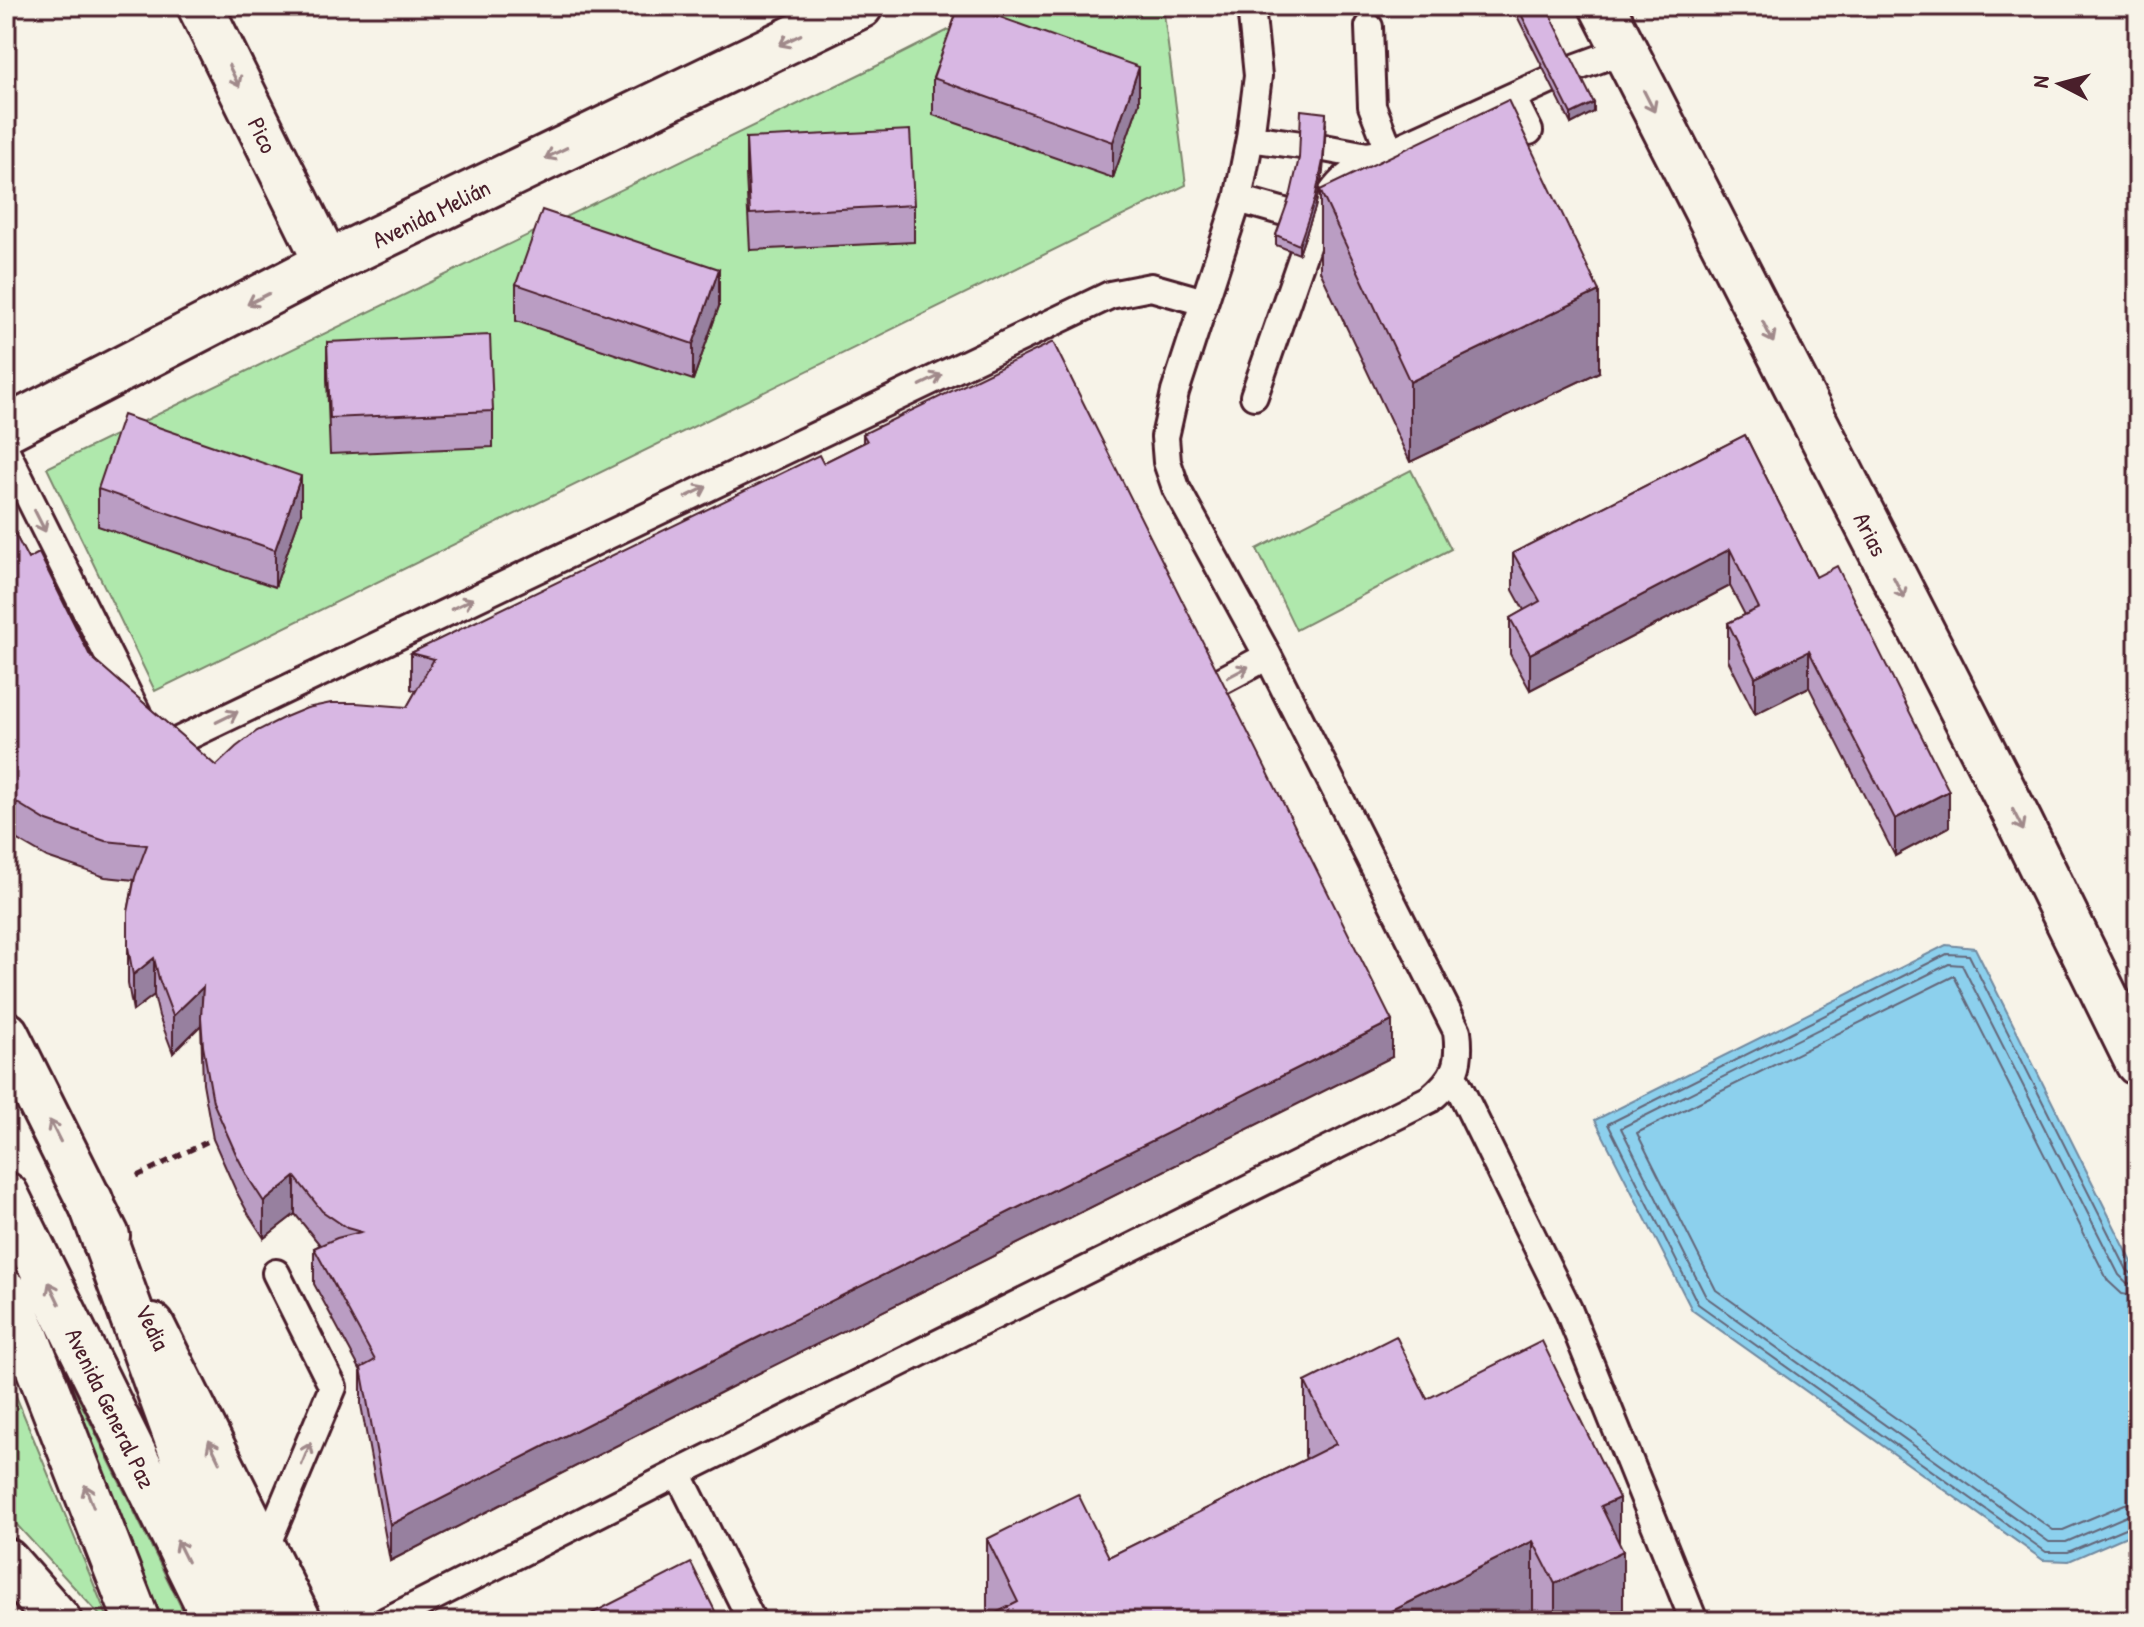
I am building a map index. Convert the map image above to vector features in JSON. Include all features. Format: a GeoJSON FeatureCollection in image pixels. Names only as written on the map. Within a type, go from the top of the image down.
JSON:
{"type":"FeatureCollection","features":[{"type":"Feature","properties":{"kind":"main road","name":"Pico"},"geometry":{"type":"LineString","coordinates":[[200,6],[327,263]]}},
{"type":"Feature","properties":{"kind":"main road","name":"Avenida Melián"},"geometry":{"type":"LineString","coordinates":[[6,429],[327,263],[860,6]]}},
{"type":"Feature","properties":{"kind":"main road","name":"Arias"},"geometry":{"type":"LineString","coordinates":[[1602,6],[2012,809],[2138,1063]]}},
{"type":"Feature","properties":{"kind":"main road","name":"Vedia"},"geometry":{"type":"LineString","coordinates":[[6,1034],[299,1621]]}},
{"type":"Feature","properties":{"kind":"main road","name":"Avenida General Paz"},"geometry":{"type":"LineString","coordinates":[[6,1195],[216,1621]]}},
{"type":"Feature","properties":{"kind":"main road"},"geometry":{"type":"LineString","coordinates":[[90,1200],[184,1458],[265,1621]]}},
{"type":"Feature","properties":{"kind":"main road"},"geometry":{"type":"LineString","coordinates":[[6,1293],[26,1336],[137,1621]]}},
{"type":"Feature","properties":{"kind":"main road"},"geometry":{"type":"LineString","coordinates":[[6,1561],[59,1621]]}},
{"type":"Feature","properties":{"kind":"lane"},"geometry":{"type":"LineString","coordinates":[[386,1621],[1430,1099],[1453,1075],[1460,1055],[1457,1031],[1268,656],[1176,488],[1167,462],[1165,437],[1170,412],[1238,199],[1250,138],[1258,76],[1251,6]]}},
{"type":"Feature","properties":{"kind":"lane"},"geometry":{"type":"LineString","coordinates":[[1369,27],[1372,106],[1390,152]]}},
{"type":"Feature","properties":{"kind":"lane"},"geometry":{"type":"LineString","coordinates":[[1254,396],[1303,223],[1342,180],[1361,166],[1390,152],[1560,75],[1624,50]]}},
{"type":"Feature","properties":{"kind":"lane"},"geometry":{"type":"LineString","coordinates":[[1512,97],[1529,131]]}},
{"type":"Feature","properties":{"kind":"lane"},"geometry":{"type":"LineString","coordinates":[[1250,138],[1367,156],[1390,152]]}},
{"type":"Feature","properties":{"kind":"lane"},"geometry":{"type":"LineString","coordinates":[[1238,199],[1303,223]]}},
{"type":"Feature","properties":{"kind":"lane"},"geometry":{"type":"LineString","coordinates":[[6,451],[157,751],[1110,295],[1151,287],[1204,302]]}},
{"type":"Feature","properties":{"kind":"lane"},"geometry":{"type":"LineString","coordinates":[[1030,333],[1030,363]]}},
{"type":"Feature","properties":{"kind":"lane"},"geometry":{"type":"LineString","coordinates":[[397,635],[423,648]]}},
{"type":"Feature","properties":{"kind":"lane"},"geometry":{"type":"LineString","coordinates":[[1208,688],[1268,656]]}},
{"type":"Feature","properties":{"kind":"lane"},"geometry":{"type":"LineString","coordinates":[[1453,1075],[1568,1309],[1694,1621]]}},
{"type":"Feature","properties":{"kind":"lane"},"geometry":{"type":"LineString","coordinates":[[264,1551],[333,1387],[276,1273]]}},
{"type":"Feature","properties":{"kind":"lane"},"geometry":{"type":"LineString","coordinates":[[678,1473],[752,1621]]}},
{"type":"Feature","properties":{"kind":"path"},"geometry":{"type":"LineString","coordinates":[[137,1176],[213,1139]]}},
{"type":"Feature","properties":{"kind":"green space"},"geometry":{"type":"Polygon","coordinates":[[[996,6],[1163,6],[1186,185],[155,691],[47,468],[996,6]]]}},
{"type":"Feature","properties":{"kind":"green space"},"geometry":{"type":"Polygon","coordinates":[[[1411,470],[1451,549],[1296,630],[1257,549],[1411,470]]]}},
{"type":"Feature","properties":{"kind":"green space"},"geometry":{"type":"Polygon","coordinates":[[[28,1296],[188,1621],[163,1621],[28,1296]]]}},
{"type":"Feature","properties":{"kind":"green space"},"geometry":{"type":"Polygon","coordinates":[[[6,1372],[109,1621],[105,1621],[6,1513],[6,1372]]]}},
{"type":"Feature","properties":{"kind":"water"},"geometry":{"type":"Polygon","coordinates":[[[1946,945],[1975,948],[2138,1274],[2138,1531],[2069,1561],[2043,1560],[1692,1310],[1595,1120],[1946,945]]]}},
{"type":"Feature","properties":{"kind":"building"},"geometry":{"type":"Polygon","coordinates":[[[959,6],[969,6],[1139,67],[1113,142],[933,78],[959,6]]]}},
{"type":"Feature","properties":{"kind":"building"},"geometry":{"type":"Polygon","coordinates":[[[1546,6],[1594,103],[1571,114],[1518,8],[1546,6]]]}},
{"type":"Feature","properties":{"kind":"building"},"geometry":{"type":"Polygon","coordinates":[[[1508,100],[1599,291],[1410,382],[1320,190],[1508,100]]]}},
{"type":"Feature","properties":{"kind":"building"},"geometry":{"type":"Polygon","coordinates":[[[1301,110],[1326,113],[1323,161],[1315,199],[1299,245],[1276,235],[1299,158],[1301,110]]]}},
{"type":"Feature","properties":{"kind":"building"},"geometry":{"type":"Polygon","coordinates":[[[910,130],[914,205],[750,214],[746,138],[910,130]]]}},
{"type":"Feature","properties":{"kind":"building"},"geometry":{"type":"Polygon","coordinates":[[[542,210],[719,269],[693,344],[516,284],[542,210]]]}},
{"type":"Feature","properties":{"kind":"building"},"geometry":{"type":"Polygon","coordinates":[[[490,335],[493,411],[330,418],[327,342],[490,335]]]}},
{"type":"Feature","properties":{"kind":"building"},"geometry":{"type":"Polygon","coordinates":[[[1053,342],[1392,1021],[390,1525],[361,1368],[375,1360],[314,1248],[361,1232],[347,1228],[322,1211],[295,1177],[264,1202],[236,1154],[213,1102],[203,1046],[203,987],[173,1016],[154,958],[133,975],[128,947],[128,912],[135,877],[147,845],[105,841],[47,821],[6,795],[6,517],[28,559],[39,553],[90,656],[216,766],[257,731],[307,708],[331,703],[407,707],[434,659],[411,653],[819,455],[823,463],[867,441],[863,434],[1053,342]]]}},
{"type":"Feature","properties":{"kind":"building"},"geometry":{"type":"Polygon","coordinates":[[[123,415],[301,476],[275,550],[98,489],[123,415]]]}},
{"type":"Feature","properties":{"kind":"building"},"geometry":{"type":"Polygon","coordinates":[[[1745,435],[1816,577],[1837,566],[1949,791],[1895,819],[1809,651],[1755,677],[1728,623],[1759,608],[1730,549],[1530,654],[1510,618],[1540,601],[1513,553],[1745,435]]]}},
{"type":"Feature","properties":{"kind":"building"},"geometry":{"type":"Polygon","coordinates":[[[1396,1336],[1427,1399],[1542,1341],[1619,1498],[1601,1506],[1623,1551],[1555,1584],[1533,1541],[1372,1621],[980,1621],[1018,1602],[987,1539],[1078,1494],[1109,1557],[1336,1444],[1305,1382],[1396,1336]]]}},
{"type":"Feature","properties":{"kind":"building"},"geometry":{"type":"Polygon","coordinates":[[[691,1563],[720,1621],[577,1621],[691,1563]]]}}]}
